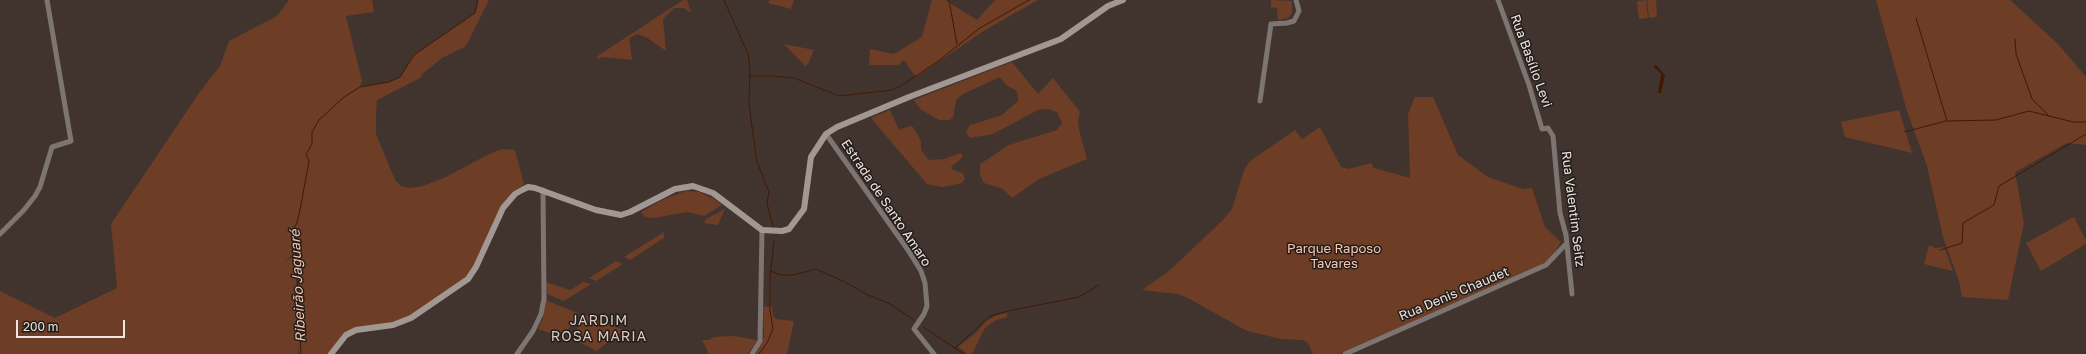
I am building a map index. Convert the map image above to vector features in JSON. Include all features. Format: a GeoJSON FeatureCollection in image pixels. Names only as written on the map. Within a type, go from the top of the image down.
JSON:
{"type":"FeatureCollection","features":[{"type":"Feature","properties":{"kind":"main road"},"geometry":{"type":"LineString","coordinates":[[331,354],[346,335],[356,330],[392,325],[411,318],[468,279],[476,267],[503,208],[515,194],[528,187],[543,190],[596,210],[621,215],[630,212],[675,188],[693,186],[713,193],[762,230],[778,232],[788,229],[801,214],[806,201],[811,157],[826,134],[837,127],[909,97],[1061,39],[1108,6],[1123,0]]}},
{"type":"Feature","properties":{"kind":"street"},"geometry":{"type":"LineString","coordinates":[[0,234],[24,210],[35,196],[40,187],[52,146],[71,141],[47,0]]}},
{"type":"Feature","properties":{"kind":"street"},"geometry":{"type":"LineString","coordinates":[[1260,101],[1271,24],[1294,21],[1299,11],[1296,0]]}},
{"type":"Feature","properties":{"kind":"street","name":"Rua Basílio Levi"},"geometry":{"type":"LineString","coordinates":[[1498,0],[1545,128]]}},
{"type":"Feature","properties":{"kind":"street","name":"Rua Valentim Seitz"},"geometry":{"type":"LineString","coordinates":[[1545,128],[1553,136],[1572,294]]}},
{"type":"Feature","properties":{"kind":"street","name":"Estrada de Santo Amaro"},"geometry":{"type":"LineString","coordinates":[[826,134],[908,250],[921,271],[927,306],[924,314],[914,329],[934,354]]}},
{"type":"Feature","properties":{"kind":"street"},"geometry":{"type":"LineString","coordinates":[[518,354],[533,331],[541,314],[543,190]]}},
{"type":"Feature","properties":{"kind":"street"},"geometry":{"type":"LineString","coordinates":[[752,354],[760,341],[762,230]]}},
{"type":"Feature","properties":{"kind":"street","name":"Rua Denis Chaudet"},"geometry":{"type":"LineString","coordinates":[[1344,354],[1546,265],[1565,245]]}},
{"type":"Feature","properties":{"kind":"green space"},"geometry":{"type":"Polygon","coordinates":[[[289,0],[372,0],[374,12],[346,16],[362,81],[360,87],[389,82],[400,77],[414,55],[475,13],[478,0],[489,0],[466,46],[442,58],[421,75],[422,77],[377,100],[376,113],[376,134],[395,180],[401,186],[410,188],[423,186],[446,177],[489,154],[502,149],[515,150],[524,184],[507,199],[469,275],[410,316],[393,324],[350,334],[328,354],[299,354],[298,338],[298,354],[0,354],[0,291],[55,318],[117,288],[111,224],[199,93],[220,66],[229,41],[277,16],[289,0]],[[296,252],[285,261],[295,256],[298,331],[296,252]]]}},
{"type":"Feature","properties":{"kind":"green space"},"geometry":{"type":"Polygon","coordinates":[[[683,0],[687,0],[691,13],[684,8],[674,8],[663,19],[666,51],[646,37],[637,34],[629,38],[632,60],[602,57],[598,59],[596,57],[683,0]]]}},
{"type":"Feature","properties":{"kind":"green space"},"geometry":{"type":"Polygon","coordinates":[[[770,0],[794,0],[791,9],[768,3],[770,0]]]}},
{"type":"Feature","properties":{"kind":"green space"},"geometry":{"type":"Polygon","coordinates":[[[932,0],[945,0],[977,20],[995,0],[1038,0],[985,30],[916,77],[904,60],[898,65],[869,65],[870,49],[894,54],[922,37],[932,0]]]}},
{"type":"Feature","properties":{"kind":"green space"},"geometry":{"type":"Polygon","coordinates":[[[1271,0],[1292,1],[1292,13],[1288,18],[1278,20],[1277,8],[1271,7],[1271,0]]]}},
{"type":"Feature","properties":{"kind":"green space"},"geometry":{"type":"Polygon","coordinates":[[[1646,0],[1648,18],[1639,19],[1637,1],[1646,0]]]}},
{"type":"Feature","properties":{"kind":"green space"},"geometry":{"type":"Polygon","coordinates":[[[1647,0],[1656,0],[1657,17],[1649,18],[1647,0]]]}},
{"type":"Feature","properties":{"kind":"green space"},"geometry":{"type":"Polygon","coordinates":[[[1876,0],[2010,0],[2058,44],[2086,77],[2086,145],[2067,143],[2015,172],[2024,223],[2008,300],[1962,297],[1959,281],[1943,237],[1927,166],[1907,111],[1876,0]]]}},
{"type":"Feature","properties":{"kind":"green space"},"geometry":{"type":"Polygon","coordinates":[[[784,44],[814,50],[808,64],[805,66],[784,44]]]}},
{"type":"Feature","properties":{"kind":"green space"},"geometry":{"type":"Polygon","coordinates":[[[1012,62],[1038,94],[1053,78],[1080,112],[1078,121],[1079,130],[1087,159],[1039,179],[1012,198],[1003,189],[984,183],[980,175],[980,164],[1009,145],[1057,130],[1062,123],[1057,112],[1048,109],[1038,110],[993,134],[970,138],[966,132],[970,125],[1002,115],[1018,101],[1017,91],[1006,85],[1000,77],[963,94],[956,100],[953,118],[949,120],[939,120],[920,109],[914,100],[1012,62]]]}},
{"type":"Feature","properties":{"kind":"green space","name":"Parque Raposo Tavares"},"geometry":{"type":"Polygon","coordinates":[[[1415,97],[1433,97],[1458,155],[1488,177],[1523,189],[1532,188],[1545,227],[1561,242],[1550,259],[1541,265],[1339,354],[1313,354],[1308,343],[1303,340],[1281,339],[1247,331],[1188,298],[1177,294],[1142,290],[1169,271],[1223,220],[1232,209],[1244,170],[1250,161],[1295,130],[1302,139],[1320,127],[1341,167],[1349,169],[1371,163],[1374,168],[1410,178],[1408,114],[1415,97]]]}},
{"type":"Feature","properties":{"kind":"green space"},"geometry":{"type":"Polygon","coordinates":[[[890,110],[899,130],[910,126],[913,127],[921,141],[921,150],[929,160],[944,159],[961,153],[963,157],[951,167],[953,170],[963,173],[965,179],[962,183],[942,187],[927,184],[871,118],[890,110]]]}},
{"type":"Feature","properties":{"kind":"green space"},"geometry":{"type":"Polygon","coordinates":[[[1899,110],[1912,153],[1845,137],[1841,122],[1899,110]]]}},
{"type":"Feature","properties":{"kind":"green space"},"geometry":{"type":"Polygon","coordinates":[[[686,191],[699,192],[714,199],[722,205],[704,216],[688,212],[653,218],[645,217],[641,212],[664,199],[686,191]]]}},
{"type":"Feature","properties":{"kind":"green space"},"geometry":{"type":"Polygon","coordinates":[[[725,209],[718,225],[704,223],[706,219],[725,209]]]}},
{"type":"Feature","properties":{"kind":"green space"},"geometry":{"type":"Polygon","coordinates":[[[2074,217],[2086,240],[2086,244],[2041,271],[2026,243],[2074,217]]]}},
{"type":"Feature","properties":{"kind":"green space"},"geometry":{"type":"Polygon","coordinates":[[[664,232],[664,238],[630,260],[624,257],[664,232]]]}},
{"type":"Feature","properties":{"kind":"green space"},"geometry":{"type":"Polygon","coordinates":[[[1929,245],[1935,248],[1944,247],[1953,271],[1924,264],[1929,245]]]}},
{"type":"Feature","properties":{"kind":"green space"},"geometry":{"type":"Polygon","coordinates":[[[616,261],[623,264],[596,281],[589,278],[616,261]]]}},
{"type":"Feature","properties":{"kind":"green space"},"geometry":{"type":"Polygon","coordinates":[[[546,282],[570,290],[584,282],[591,284],[564,301],[547,294],[546,282]]]}},
{"type":"Feature","properties":{"kind":"green space"},"geometry":{"type":"Polygon","coordinates":[[[545,300],[578,313],[564,337],[538,329],[543,318],[545,300]]]}},
{"type":"Feature","properties":{"kind":"green space"},"geometry":{"type":"Polygon","coordinates":[[[772,306],[773,316],[776,319],[794,321],[787,354],[756,354],[764,337],[763,307],[772,306]]]}},
{"type":"Feature","properties":{"kind":"green space"},"geometry":{"type":"Polygon","coordinates":[[[1007,313],[1007,317],[996,320],[985,328],[972,354],[968,354],[958,347],[976,333],[986,321],[998,315],[1007,313]]]}},
{"type":"Feature","properties":{"kind":"green space"},"geometry":{"type":"Polygon","coordinates":[[[585,315],[623,331],[596,351],[572,338],[585,315]]]}},
{"type":"Feature","properties":{"kind":"green space"},"geometry":{"type":"Polygon","coordinates":[[[734,336],[757,340],[748,354],[709,354],[702,340],[709,340],[714,337],[734,336]]]}},
{"type":"Feature","properties":{"kind":"shaded area"},"geometry":{"type":"Polygon","coordinates":[[[1656,65],[1665,75],[1661,93],[1658,93],[1661,74],[1653,66],[1656,65]]]}},
{"type":"Feature","properties":{"kind":"waterway","name":"Ribeirão Jaguaré"},"geometry":{"type":"LineString","coordinates":[[301,354],[296,251],[293,229],[297,223],[300,210],[309,161],[306,154],[312,144],[312,132],[319,120],[344,97],[360,87],[389,82],[400,77],[414,55],[475,13],[478,0]]}},
{"type":"Feature","properties":{"kind":"waterway"},"geometry":{"type":"LineString","coordinates":[[724,0],[748,54],[750,69],[749,102],[757,162],[769,192],[767,203],[773,227]]}},
{"type":"Feature","properties":{"kind":"waterway"},"geometry":{"type":"LineString","coordinates":[[949,0],[957,44]]}},
{"type":"Feature","properties":{"kind":"waterway"},"geometry":{"type":"LineString","coordinates":[[750,76],[794,78],[839,96],[892,90],[937,62],[980,28],[1029,0]]}},
{"type":"Feature","properties":{"kind":"waterway"},"geometry":{"type":"LineString","coordinates":[[1916,18],[1947,121],[1996,120],[2029,111],[2073,122],[2086,122]]}},
{"type":"Feature","properties":{"kind":"waterway"},"geometry":{"type":"LineString","coordinates":[[2015,39],[2016,54],[2032,99],[2049,116]]}},
{"type":"Feature","properties":{"kind":"waterway"},"geometry":{"type":"LineString","coordinates":[[1904,132],[1946,121]]}},
{"type":"Feature","properties":{"kind":"waterway"},"geometry":{"type":"LineString","coordinates":[[1940,250],[1962,243],[1963,223],[1994,205],[1999,186],[2086,134]]}},
{"type":"Feature","properties":{"kind":"waterway"},"geometry":{"type":"LineString","coordinates":[[759,354],[767,343],[773,329],[770,310],[770,278],[774,241]]}},
{"type":"Feature","properties":{"kind":"waterway"},"geometry":{"type":"LineString","coordinates":[[770,271],[781,275],[793,275],[816,269],[845,282],[868,295],[890,304],[915,321]]}},
{"type":"Feature","properties":{"kind":"waterway"},"geometry":{"type":"LineString","coordinates":[[955,348],[990,316],[1079,297],[1099,285]]}},
{"type":"Feature","properties":{"kind":"waterway"},"geometry":{"type":"LineString","coordinates":[[923,327],[964,354]]}},
{"type":"Feature","properties":{"kind":"district","name":"JARDIM ROSA MARIA"},"geometry":{"type":"Point","coordinates":[599,330]}}]}
